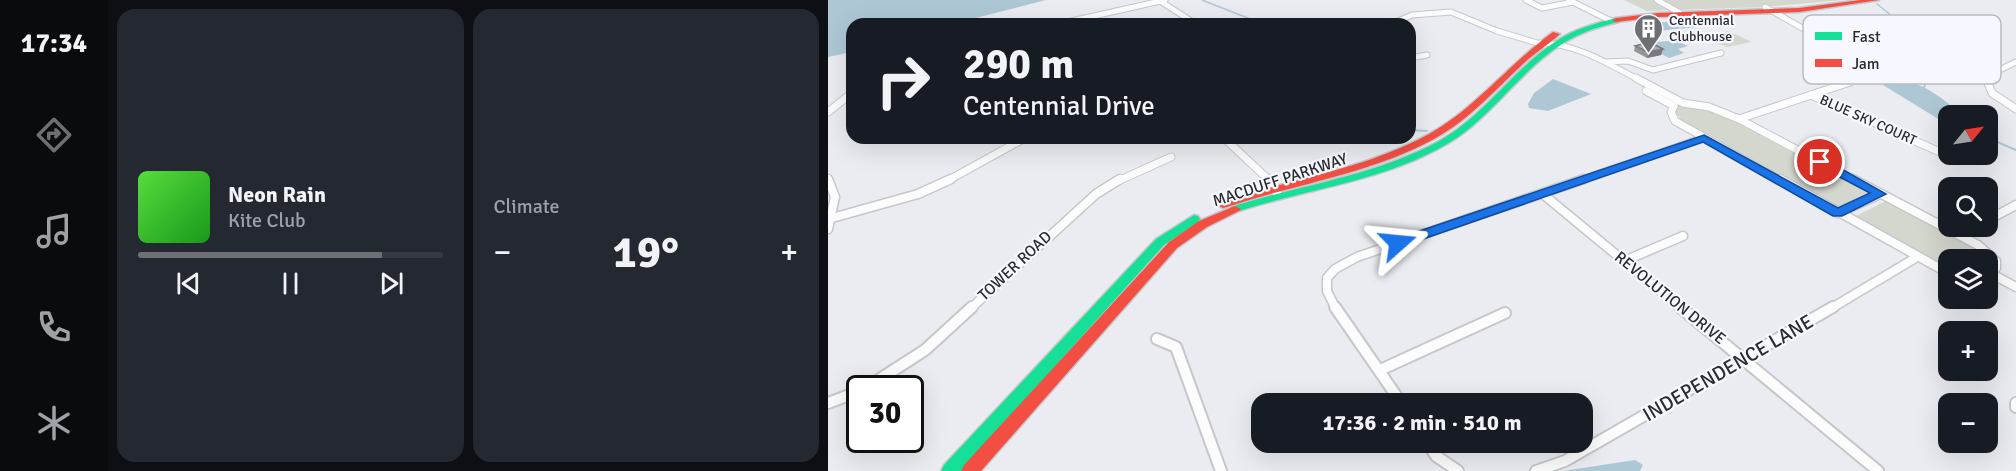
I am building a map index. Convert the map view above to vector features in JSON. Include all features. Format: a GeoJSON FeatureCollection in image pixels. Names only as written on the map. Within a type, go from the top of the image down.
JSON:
{"type":"FeatureCollection","features":[{"type":"Feature","properties":{"kind":"street"},"geometry":{"type":"LineString","coordinates":[[1526,0],[1542,8],[1571,1],[1608,19]]}},
{"type":"Feature","properties":{"kind":"street"},"geometry":{"type":"LineString","coordinates":[[1657,0],[1677,12]]}},
{"type":"Feature","properties":{"kind":"street","name":"MACDUFF PARKWAY"},"geometry":{"type":"LineString","coordinates":[[1768,9],[1844,0]]}},
{"type":"Feature","properties":{"kind":"street","name":"MACDUFF PARKWAY"},"geometry":{"type":"LineString","coordinates":[[1416,143],[1432,136],[1467,112],[1547,44],[1573,26],[1608,19],[1677,12],[1768,9],[1876,0]]}},
{"type":"Feature","properties":{"kind":"street"},"geometry":{"type":"LineString","coordinates":[[1085,18],[1163,1],[1187,18]]}},
{"type":"Feature","properties":{"kind":"street"},"geometry":{"type":"LineString","coordinates":[[1768,9],[1803,28]]}},
{"type":"Feature","properties":{"kind":"street"},"geometry":{"type":"LineString","coordinates":[[1405,18],[1412,15],[1451,12],[1497,32],[1547,44],[1600,63],[1683,104]]}},
{"type":"Feature","properties":{"kind":"street"},"geometry":{"type":"LineString","coordinates":[[1600,63],[1628,61],[1653,70],[1721,53]]}},
{"type":"Feature","properties":{"kind":"street"},"geometry":{"type":"LineString","coordinates":[[1416,57],[1427,56]]}},
{"type":"Feature","properties":{"kind":"street"},"geometry":{"type":"LineString","coordinates":[[2001,68],[2016,62]]}},
{"type":"Feature","properties":{"kind":"street"},"geometry":{"type":"LineString","coordinates":[[1600,63],[1674,106],[1683,104],[1709,107],[1739,120],[1938,223]]}},
{"type":"Feature","properties":{"kind":"street"},"geometry":{"type":"LineString","coordinates":[[1739,120],[1844,84]]}},
{"type":"Feature","properties":{"kind":"street"},"geometry":{"type":"LineString","coordinates":[[1988,84],[1989,88],[2016,110]]}},
{"type":"Feature","properties":{"kind":"street","name":"BLUE SKY COURT"},"geometry":{"type":"LineString","coordinates":[[1811,95],[1938,151]]}},
{"type":"Feature","properties":{"kind":"street"},"geometry":{"type":"LineString","coordinates":[[828,112],[846,98]]}},
{"type":"Feature","properties":{"kind":"street"},"geometry":{"type":"LineString","coordinates":[[1674,106],[1671,112],[1675,121],[1938,268]]}},
{"type":"Feature","properties":{"kind":"street"},"geometry":{"type":"LineString","coordinates":[[1395,393],[1331,301],[1325,288],[1325,279],[1330,272],[1357,257],[1544,195],[1704,138]]}},
{"type":"Feature","properties":{"kind":"street"},"geometry":{"type":"LineString","coordinates":[[832,218],[926,190],[1011,144]]}},
{"type":"Feature","properties":{"kind":"street"},"geometry":{"type":"LineString","coordinates":[[1228,144],[1233,150],[1268,175],[1276,191]]}},
{"type":"Feature","properties":{"kind":"street","name":"MACDUFF PARKWAY"},"geometry":{"type":"LineString","coordinates":[[950,471],[1160,242],[1219,206],[1276,191],[1390,154],[1413,144]]}},
{"type":"Feature","properties":{"kind":"street","name":"TOWER ROAD"},"geometry":{"type":"LineString","coordinates":[[886,375],[925,350],[1095,194],[1130,173],[1171,157]]}},
{"type":"Feature","properties":{"kind":"street"},"geometry":{"type":"LineString","coordinates":[[828,179],[836,197],[828,230]]}},
{"type":"Feature","properties":{"kind":"street","name":"MACDUFF PARKWAY"},"geometry":{"type":"LineString","coordinates":[[970,471],[1173,245],[1189,232],[1227,211],[1276,191]]}},
{"type":"Feature","properties":{"kind":"street"},"geometry":{"type":"LineString","coordinates":[[1838,213],[1880,194]]}},
{"type":"Feature","properties":{"kind":"street","name":"REVOLUTION DRIVE"},"geometry":{"type":"LineString","coordinates":[[1544,195],[1878,471]]}},
{"type":"Feature","properties":{"kind":"street"},"geometry":{"type":"LineString","coordinates":[[1998,214],[2016,204]]}},
{"type":"Feature","properties":{"kind":"street"},"geometry":{"type":"LineString","coordinates":[[1624,261],[1683,236]]}},
{"type":"Feature","properties":{"kind":"street"},"geometry":{"type":"LineString","coordinates":[[1965,237],[1983,249]]}},
{"type":"Feature","properties":{"kind":"street","name":"INDEPENDENCE LANE"},"geometry":{"type":"LineString","coordinates":[[1536,471],[1565,461],[1745,360],[1917,257]]}},
{"type":"Feature","properties":{"kind":"street"},"geometry":{"type":"LineString","coordinates":[[1998,279],[2016,287]]}},
{"type":"Feature","properties":{"kind":"street"},"geometry":{"type":"LineString","coordinates":[[1380,370],[1505,313]]}},
{"type":"Feature","properties":{"kind":"street"},"geometry":{"type":"LineString","coordinates":[[1157,339],[1176,346],[1221,471]]}},
{"type":"Feature","properties":{"kind":"street"},"geometry":{"type":"LineString","coordinates":[[828,403],[846,396]]}},
{"type":"Feature","properties":{"kind":"street"},"geometry":{"type":"LineString","coordinates":[[1434,453],[1458,471]]}},
{"type":"Feature","properties":{"kind":"shaded area"},"geometry":{"type":"Polygon","coordinates":[[[1624,0],[1844,0],[1765,7],[1647,11],[1624,0]]]}},
{"type":"Feature","properties":{"kind":"shaded area"},"geometry":{"type":"Polygon","coordinates":[[[1728,31],[1751,42],[1727,47],[1705,38],[1728,31]]]}},
{"type":"Feature","properties":{"kind":"shaded area"},"geometry":{"type":"Polygon","coordinates":[[[1691,105],[1713,110],[1868,193],[1838,208],[1832,206],[1684,123],[1675,112],[1679,106],[1691,105]]]}},
{"type":"Feature","properties":{"kind":"shaded area"},"geometry":{"type":"Polygon","coordinates":[[[1886,201],[1938,227],[1938,237],[1957,237],[1975,249],[1938,249],[1938,265],[1852,218],[1886,201]]]}},
{"type":"Feature","properties":{"kind":"water"},"geometry":{"type":"Polygon","coordinates":[[[828,0],[1046,0],[976,18],[846,18],[846,53],[828,57],[828,0]]]}},
{"type":"Feature","properties":{"kind":"water"},"geometry":{"type":"Polygon","coordinates":[[[1701,20],[1709,26],[1656,31],[1648,23],[1701,20]]]}},
{"type":"Feature","properties":{"kind":"water"},"geometry":{"type":"Polygon","coordinates":[[[1675,40],[1688,46],[1678,49],[1684,53],[1669,58],[1642,44],[1675,40]]]}},
{"type":"Feature","properties":{"kind":"water"},"geometry":{"type":"Polygon","coordinates":[[[1553,79],[1591,94],[1548,111],[1529,108],[1528,104],[1534,93],[1553,79]]]}},
{"type":"Feature","properties":{"kind":"water"},"geometry":{"type":"Polygon","coordinates":[[[1883,84],[1916,84],[1934,93],[1949,105],[1938,105],[1938,119],[1883,84]]]}},
{"type":"Feature","properties":{"kind":"water"},"geometry":{"type":"Polygon","coordinates":[[[1635,460],[1643,465],[1640,471],[1563,471],[1635,460]]]}},
{"type":"Feature","properties":{"kind":"building"},"geometry":{"type":"Polygon","coordinates":[[[1649,42],[1663,49],[1648,52],[1635,46],[1649,42]]]}},
{"type":"Feature","properties":{"kind":"waterway"},"geometry":{"type":"LineString","coordinates":[[1202,0],[1248,18]]}},
{"type":"Feature","properties":{"kind":"waterway"},"geometry":{"type":"LineString","coordinates":[[1877,4],[1891,15]]}},
{"type":"Feature","properties":{"kind":"waterway"},"geometry":{"type":"LineString","coordinates":[[1924,88],[1925,84]]}},
{"type":"Feature","properties":{"kind":"waterway"},"geometry":{"type":"LineString","coordinates":[[1416,130],[1427,131]]}},
{"type":"Feature","properties":{"kind":"waterway"},"geometry":{"type":"LineString","coordinates":[[1998,142],[2016,150]]}},
{"type":"Feature","properties":{"kind":"traffic: fast"},"geometry":{"type":"LineString","coordinates":[[1235,209],[1368,173],[1420,154],[1466,127],[1524,72],[1564,39],[1588,27],[1616,20]]}},
{"type":"Feature","properties":{"kind":"traffic: fast"},"geometry":{"type":"LineString","coordinates":[[950,471],[1160,242],[1194,219]]}},
{"type":"Feature","properties":{"kind":"traffic: jam"},"geometry":{"type":"LineString","coordinates":[[1616,20],[1658,15],[1799,10],[1876,0]]}},
{"type":"Feature","properties":{"kind":"traffic: jam"},"geometry":{"type":"LineString","coordinates":[[1416,144],[1432,136],[1465,113],[1524,59],[1556,34]]}},
{"type":"Feature","properties":{"kind":"traffic: jam"},"geometry":{"type":"LineString","coordinates":[[1223,205],[1275,188],[1356,167],[1415,144]]}},
{"type":"Feature","properties":{"kind":"traffic: jam"},"geometry":{"type":"LineString","coordinates":[[970,471],[1173,245],[1203,224],[1235,209]]}},
{"type":"Feature","properties":{"kind":"place","name":"Centennial Clubhouse"},"geometry":{"type":"Point","coordinates":[1648,54]}},
{"type":"Feature","properties":{"kind":"route"},"geometry":{"type":"LineString","coordinates":[[1398,243],[1544,195],[1704,138],[1838,213],[1880,194],[1820,162]]}}]}
